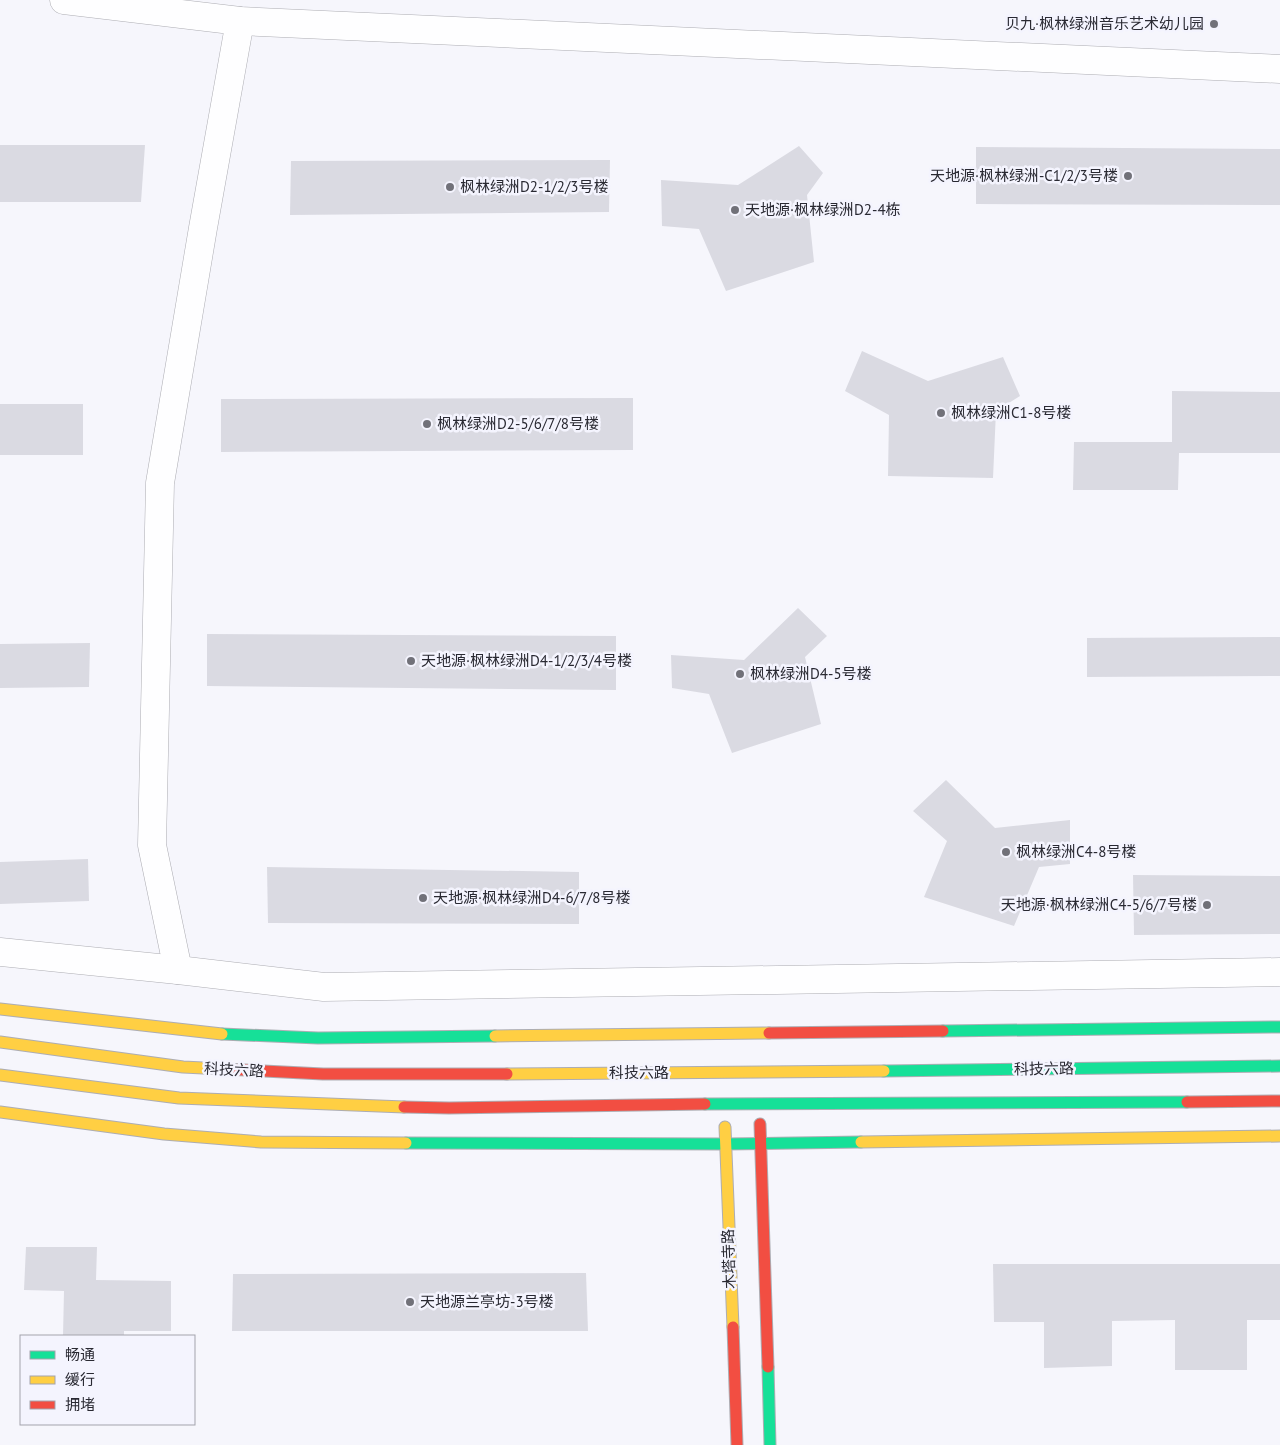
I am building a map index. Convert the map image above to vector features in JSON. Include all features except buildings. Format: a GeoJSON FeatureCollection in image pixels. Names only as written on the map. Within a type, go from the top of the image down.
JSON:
{"type":"FeatureCollection","features":[{"type":"Feature","properties":{"kind":"main road"},"geometry":{"type":"LineString","coordinates":[[0,1009],[239,1036],[318,1038],[1280,1027]]}},
{"type":"Feature","properties":{"kind":"main road","name":"科技六路"},"geometry":{"type":"LineString","coordinates":[[0,1042],[183,1067],[323,1074],[724,1077],[759,1081],[1280,1066]]}},
{"type":"Feature","properties":{"kind":"main road","name":"科技六路"},"geometry":{"type":"LineString","coordinates":[[0,1075],[179,1098],[449,1108],[724,1100],[760,1104],[1280,1101]]}},
{"type":"Feature","properties":{"kind":"main road"},"geometry":{"type":"LineString","coordinates":[[759,1081],[770,1445]]}},
{"type":"Feature","properties":{"kind":"main road","name":"木塔寺路"},"geometry":{"type":"LineString","coordinates":[[724,1100],[737,1445]]}},
{"type":"Feature","properties":{"kind":"main road"},"geometry":{"type":"LineString","coordinates":[[0,1112],[164,1134],[261,1142],[726,1144],[1280,1136]]}},
{"type":"Feature","properties":{"kind":"street"},"geometry":{"type":"LineString","coordinates":[[64,0],[240,21],[1280,69]]}},
{"type":"Feature","properties":{"kind":"street"},"geometry":{"type":"LineString","coordinates":[[178,970],[152,845],[160,483],[240,21]]}},
{"type":"Feature","properties":{"kind":"street"},"geometry":{"type":"LineString","coordinates":[[0,952],[324,987],[1280,972]]}},
{"type":"Feature","properties":{"kind":"traffic: fast"},"geometry":{"type":"LineString","coordinates":[[943,1031],[1280,1027]]}},
{"type":"Feature","properties":{"kind":"traffic: fast"},"geometry":{"type":"LineString","coordinates":[[222,1034],[318,1038],[495,1036]]}},
{"type":"Feature","properties":{"kind":"traffic: fast"},"geometry":{"type":"LineString","coordinates":[[884,1071],[1280,1066]]}},
{"type":"Feature","properties":{"kind":"traffic: fast"},"geometry":{"type":"LineString","coordinates":[[705,1104],[1187,1102]]}},
{"type":"Feature","properties":{"kind":"traffic: fast"},"geometry":{"type":"LineString","coordinates":[[406,1143],[726,1144],[861,1142]]}},
{"type":"Feature","properties":{"kind":"traffic: fast"},"geometry":{"type":"LineString","coordinates":[[768,1367],[770,1445]]}},
{"type":"Feature","properties":{"kind":"traffic: slow"},"geometry":{"type":"LineString","coordinates":[[0,1009],[222,1034]]}},
{"type":"Feature","properties":{"kind":"traffic: slow"},"geometry":{"type":"LineString","coordinates":[[495,1036],[769,1033]]}},
{"type":"Feature","properties":{"kind":"traffic: slow"},"geometry":{"type":"LineString","coordinates":[[0,1042],[183,1067],[224,1069]]}},
{"type":"Feature","properties":{"kind":"traffic: slow"},"geometry":{"type":"LineString","coordinates":[[507,1074],[884,1071]]}},
{"type":"Feature","properties":{"kind":"traffic: slow"},"geometry":{"type":"LineString","coordinates":[[0,1075],[179,1098],[404,1107]]}},
{"type":"Feature","properties":{"kind":"traffic: slow"},"geometry":{"type":"LineString","coordinates":[[0,1112],[164,1134],[261,1142],[406,1143]]}},
{"type":"Feature","properties":{"kind":"traffic: slow"},"geometry":{"type":"LineString","coordinates":[[725,1127],[733,1327]]}},
{"type":"Feature","properties":{"kind":"traffic: slow"},"geometry":{"type":"LineString","coordinates":[[861,1142],[1280,1136]]}},
{"type":"Feature","properties":{"kind":"traffic: jam"},"geometry":{"type":"LineString","coordinates":[[769,1033],[943,1031]]}},
{"type":"Feature","properties":{"kind":"traffic: jam"},"geometry":{"type":"LineString","coordinates":[[224,1069],[323,1074],[507,1074]]}},
{"type":"Feature","properties":{"kind":"traffic: jam"},"geometry":{"type":"LineString","coordinates":[[1187,1102],[1280,1101]]}},
{"type":"Feature","properties":{"kind":"traffic: jam"},"geometry":{"type":"LineString","coordinates":[[404,1107],[705,1104]]}},
{"type":"Feature","properties":{"kind":"traffic: jam"},"geometry":{"type":"LineString","coordinates":[[760,1124],[768,1367]]}},
{"type":"Feature","properties":{"kind":"traffic: jam"},"geometry":{"type":"LineString","coordinates":[[733,1327],[737,1445]]}},
{"type":"Feature","properties":{"kind":"place","name":"贝九·枫林绿洲音乐艺术幼儿园"},"geometry":{"type":"Point","coordinates":[1214,24]}},
{"type":"Feature","properties":{"kind":"place","name":"天地源·枫林绿洲-C1/2/3号楼"},"geometry":{"type":"Point","coordinates":[1128,176]}},
{"type":"Feature","properties":{"kind":"place","name":"枫林绿洲D2-1/2/3号楼"},"geometry":{"type":"Point","coordinates":[450,187]}},
{"type":"Feature","properties":{"kind":"place","name":"天地源·枫林绿洲D2-4栋"},"geometry":{"type":"Point","coordinates":[735,210]}},
{"type":"Feature","properties":{"kind":"place","name":"枫林绿洲C1-8号楼"},"geometry":{"type":"Point","coordinates":[941,413]}},
{"type":"Feature","properties":{"kind":"place","name":"枫林绿洲D2-5/6/7/8号楼"},"geometry":{"type":"Point","coordinates":[427,424]}},
{"type":"Feature","properties":{"kind":"place","name":"天地源·枫林绿洲D4-1/2/3/4号楼"},"geometry":{"type":"Point","coordinates":[411,661]}},
{"type":"Feature","properties":{"kind":"place","name":"枫林绿洲D4-5号楼"},"geometry":{"type":"Point","coordinates":[740,674]}},
{"type":"Feature","properties":{"kind":"place","name":"枫林绿洲C4-8号楼"},"geometry":{"type":"Point","coordinates":[1006,852]}},
{"type":"Feature","properties":{"kind":"place","name":"天地源·枫林绿洲D4-6/7/8号楼"},"geometry":{"type":"Point","coordinates":[423,898]}},
{"type":"Feature","properties":{"kind":"place","name":"天地源·枫林绿洲C4-5/6/7号楼"},"geometry":{"type":"Point","coordinates":[1207,905]}},
{"type":"Feature","properties":{"kind":"place","name":"天地源兰亭坊-3号楼"},"geometry":{"type":"Point","coordinates":[410,1302]}}]}
